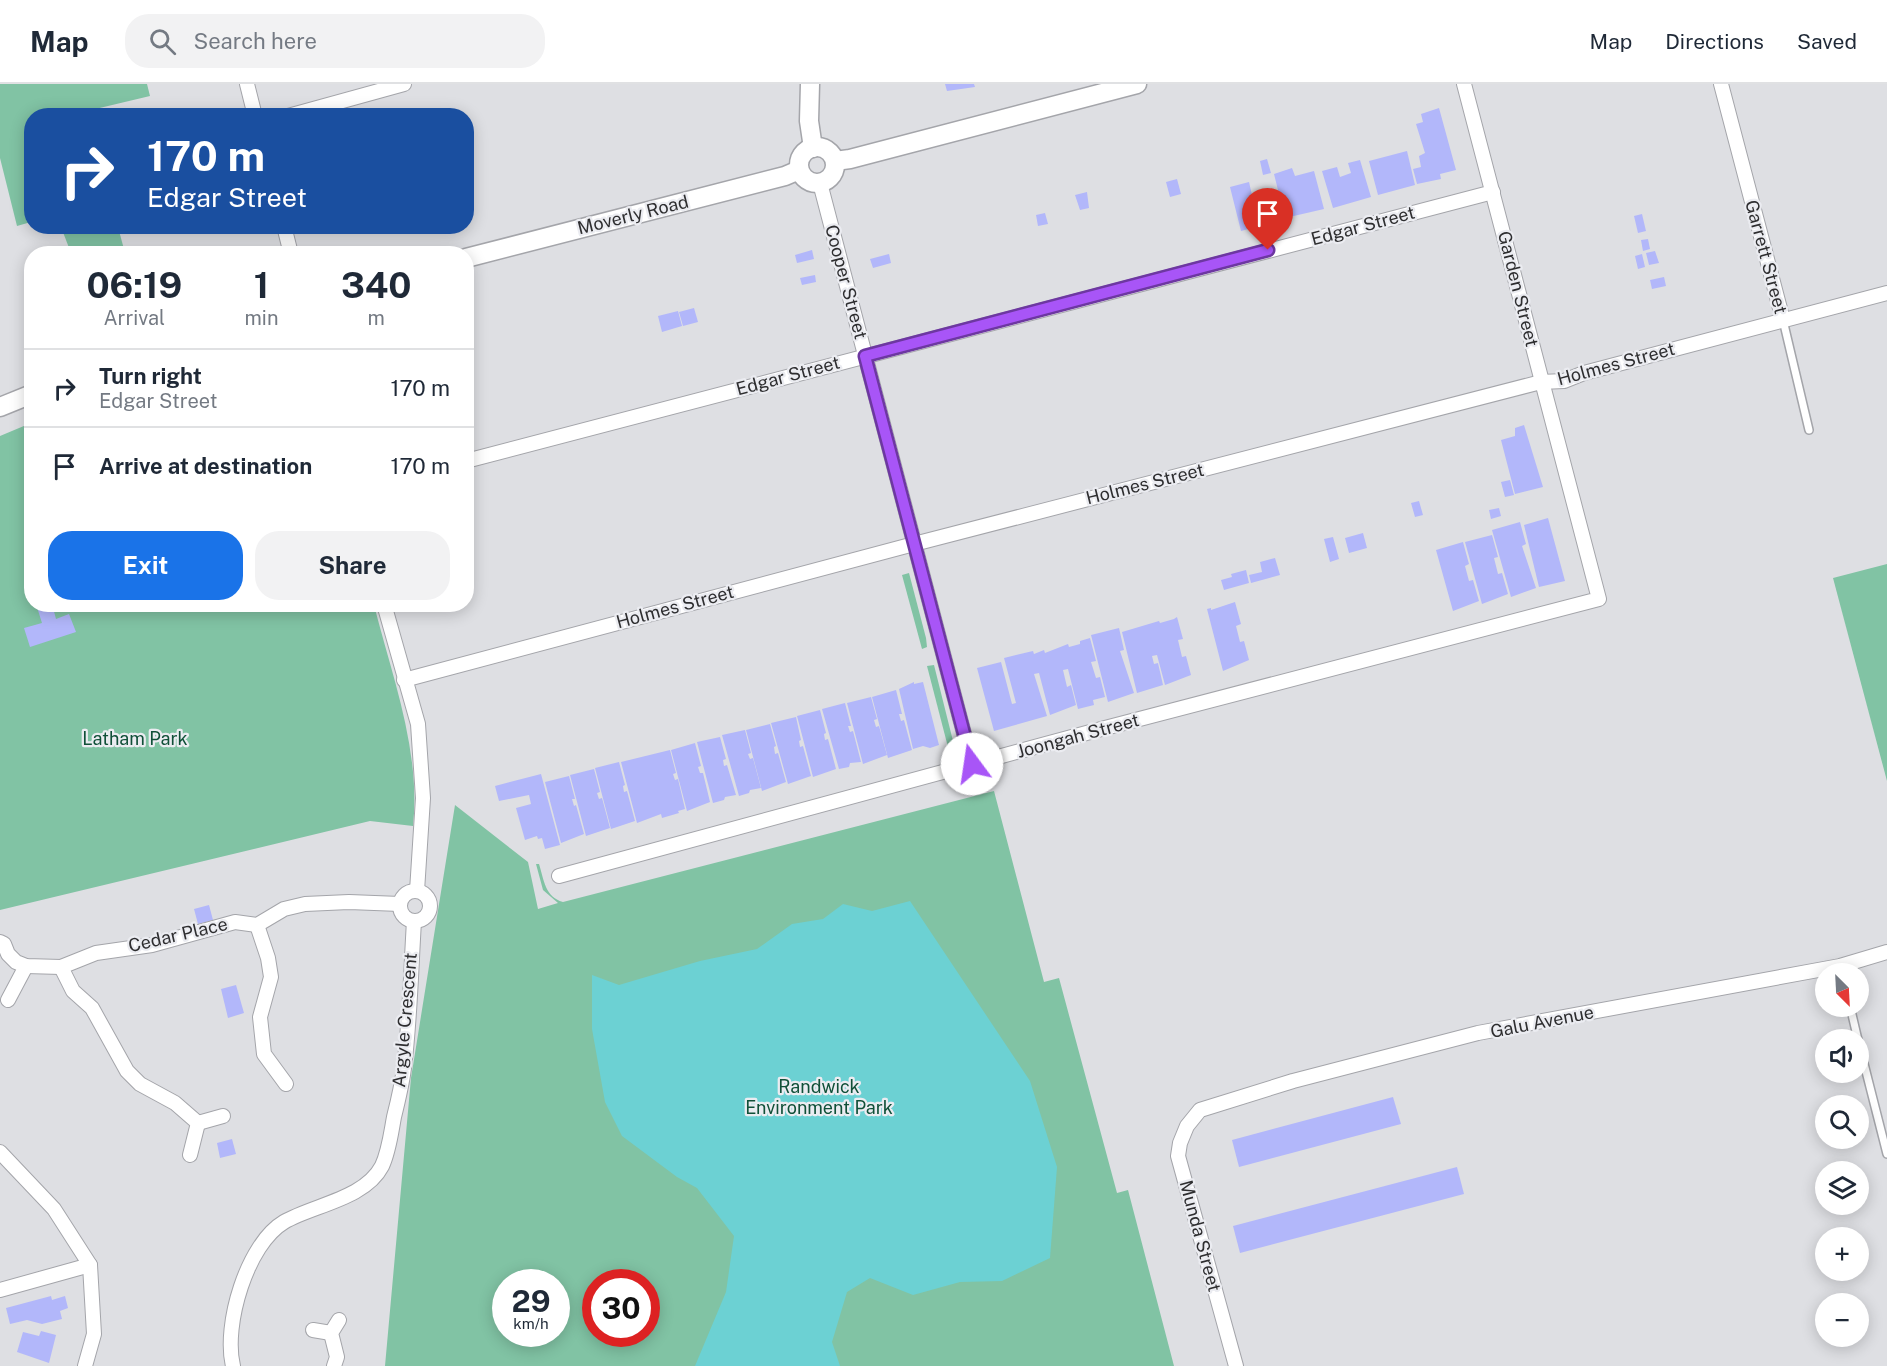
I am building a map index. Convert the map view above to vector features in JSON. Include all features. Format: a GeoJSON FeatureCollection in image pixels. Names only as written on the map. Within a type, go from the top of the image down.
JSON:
{"type":"FeatureCollection","features":[{"type":"Feature","properties":{"kind":"street"},"geometry":{"type":"LineString","coordinates":[[247,84],[253,108]]}},
{"type":"Feature","properties":{"kind":"street"},"geometry":{"type":"LineString","coordinates":[[317,108],[404,84]]}},
{"type":"Feature","properties":{"kind":"street"},"geometry":{"type":"LineString","coordinates":[[810,84],[808,121],[813,148]]}},
{"type":"Feature","properties":{"kind":"street"},"geometry":{"type":"LineString","coordinates":[[835,160],[850,159],[1137,84]]}},
{"type":"Feature","properties":{"kind":"street","name":"Garden Street"},"geometry":{"type":"LineString","coordinates":[[1464,84],[1599,599]]}},
{"type":"Feature","properties":{"kind":"street","name":"Garrett Street"},"geometry":{"type":"LineString","coordinates":[[1721,84],[1783,320]]}},
{"type":"Feature","properties":{"kind":"street"},"geometry":{"type":"LineString","coordinates":[[813,148],[829,151],[835,160],[833,175],[820,183],[810,182],[800,170],[803,154],[813,148]]}},
{"type":"Feature","properties":{"kind":"street","name":"Moverly Road"},"geometry":{"type":"LineString","coordinates":[[474,256],[785,176],[800,170]]}},
{"type":"Feature","properties":{"kind":"street","name":"Cooper Street"},"geometry":{"type":"LineString","coordinates":[[820,183],[972,764]]}},
{"type":"Feature","properties":{"kind":"street","name":"Edgar Street"},"geometry":{"type":"LineString","coordinates":[[474,459],[1493,192]]}},
{"type":"Feature","properties":{"kind":"street","name":"Holmes Street"},"geometry":{"type":"LineString","coordinates":[[404,680],[914,544],[1541,382],[1564,381],[1584,373],[1887,293]]}},
{"type":"Feature","properties":{"kind":"street"},"geometry":{"type":"LineString","coordinates":[[0,407],[24,397]]}},
{"type":"Feature","properties":{"kind":"street","name":"Joongah Street"},"geometry":{"type":"LineString","coordinates":[[559,876],[972,764],[1599,599]]}},
{"type":"Feature","properties":{"kind":"street"},"geometry":{"type":"LineString","coordinates":[[386,612],[418,724],[422,765],[423,827],[417,891]]}},
{"type":"Feature","properties":{"kind":"street"},"geometry":{"type":"LineString","coordinates":[[417,891],[427,897],[430,908],[425,918],[414,921],[403,916],[400,904],[408,892],[417,891]]}},
{"type":"Feature","properties":{"kind":"street"},"geometry":{"type":"LineString","coordinates":[[286,1084],[264,1054],[260,1017],[271,977],[268,958],[257,925],[284,909],[305,904],[349,902],[400,904]]}},
{"type":"Feature","properties":{"kind":"street","name":"Argyle Crescent"},"geometry":{"type":"LineString","coordinates":[[233,1366],[230,1350],[231,1332],[239,1295],[254,1256],[265,1238],[284,1222],[328,1205],[365,1184],[380,1169],[387,1155],[404,1068],[414,921]]}},
{"type":"Feature","properties":{"kind":"street","name":"Cedar Place"},"geometry":{"type":"LineString","coordinates":[[26,966],[61,967],[96,953],[152,945],[235,922],[257,925]]}},
{"type":"Feature","properties":{"kind":"street"},"geometry":{"type":"LineString","coordinates":[[0,942],[4,944],[8,954],[16,962],[26,966],[8,1000]]}},
{"type":"Feature","properties":{"kind":"street","name":"Galu Avenue"},"geometry":{"type":"LineString","coordinates":[[1859,963],[1887,952]]}},
{"type":"Feature","properties":{"kind":"street"},"geometry":{"type":"LineString","coordinates":[[61,967],[73,991],[92,1008],[127,1071],[140,1084],[175,1103],[198,1123]]}},
{"type":"Feature","properties":{"kind":"street","name":"Galu Avenue"},"geometry":{"type":"LineString","coordinates":[[1200,1110],[1305,1078],[1478,1034],[1815,975]]}},
{"type":"Feature","properties":{"kind":"street","name":"Munda Street"},"geometry":{"type":"LineString","coordinates":[[1200,1110],[1187,1126],[1180,1143],[1178,1156],[1236,1366]]}},
{"type":"Feature","properties":{"kind":"street"},"geometry":{"type":"LineString","coordinates":[[198,1123],[223,1116]]}},
{"type":"Feature","properties":{"kind":"street"},"geometry":{"type":"LineString","coordinates":[[190,1155],[198,1123]]}},
{"type":"Feature","properties":{"kind":"street"},"geometry":{"type":"LineString","coordinates":[[0,1152],[54,1209],[90,1265],[94,1334],[85,1366]]}},
{"type":"Feature","properties":{"kind":"street"},"geometry":{"type":"LineString","coordinates":[[0,1290],[90,1265]]}},
{"type":"Feature","properties":{"kind":"street"},"geometry":{"type":"LineString","coordinates":[[334,1366],[338,1357],[331,1333],[339,1320]]}},
{"type":"Feature","properties":{"kind":"street"},"geometry":{"type":"LineString","coordinates":[[313,1330],[331,1333]]}},
{"type":"Feature","properties":{"kind":"lane","name":"Garrett Street"},"geometry":{"type":"LineString","coordinates":[[1783,320],[1809,430]]}},
{"type":"Feature","properties":{"kind":"lane"},"geometry":{"type":"LineString","coordinates":[[1869,1081],[1887,1154]]}},
{"type":"Feature","properties":{"kind":"green space"},"geometry":{"type":"Polygon","coordinates":[[[0,84],[147,84],[150,96],[100,108],[24,108],[24,224],[17,226],[0,158],[0,84]]]}},
{"type":"Feature","properties":{"kind":"green space"},"geometry":{"type":"Polygon","coordinates":[[[64,234],[120,234],[123,246],[68,246],[64,234]]]}},
{"type":"Feature","properties":{"kind":"green space","name":"Latham Park"},"geometry":{"type":"Polygon","coordinates":[[[24,426],[24,612],[376,612],[409,742],[413,770],[413,826],[370,821],[0,910],[0,436],[24,426]]]}},
{"type":"Feature","properties":{"kind":"green space"},"geometry":{"type":"Polygon","coordinates":[[[1887,564],[1887,781],[1833,578],[1887,564]]]}},
{"type":"Feature","properties":{"kind":"green space"},"geometry":{"type":"Polygon","coordinates":[[[909,573],[926,638],[927,647],[922,649],[902,575],[909,573]]]}},
{"type":"Feature","properties":{"kind":"green space"},"geometry":{"type":"Polygon","coordinates":[[[934,665],[954,750],[949,751],[927,666],[934,665]]]}},
{"type":"Feature","properties":{"kind":"green space","name":"Randwick Environment Park"},"geometry":{"type":"Polygon","coordinates":[[[994,791],[1044,982],[1059,978],[1117,1193],[1128,1190],[1174,1366],[385,1366],[411,1078],[455,805],[528,862],[538,909],[558,903],[543,890],[536,864],[539,864],[549,892],[557,900],[563,902],[994,791]]]}},
{"type":"Feature","properties":{"kind":"water"},"geometry":{"type":"Polygon","coordinates":[[[910,901],[1030,1081],[1057,1167],[1050,1258],[1002,1281],[960,1282],[913,1295],[870,1278],[847,1292],[832,1342],[840,1366],[695,1366],[726,1292],[734,1236],[697,1188],[677,1177],[622,1136],[605,1102],[592,1029],[592,975],[619,985],[700,961],[757,949],[792,924],[823,919],[843,904],[872,911],[910,901]]]}},
{"type":"Feature","properties":{"kind":"building"},"geometry":{"type":"Polygon","coordinates":[[[945,84],[974,84],[975,87],[947,91],[945,84]]]}},
{"type":"Feature","properties":{"kind":"building"},"geometry":{"type":"Polygon","coordinates":[[[1439,108],[1456,170],[1440,174],[1441,179],[1417,184],[1413,169],[1421,167],[1419,156],[1425,153],[1416,124],[1423,122],[1421,114],[1439,108]]]}},
{"type":"Feature","properties":{"kind":"building"},"geometry":{"type":"Polygon","coordinates":[[[1407,151],[1415,185],[1378,195],[1369,161],[1407,151]]]}},
{"type":"Feature","properties":{"kind":"building"},"geometry":{"type":"Polygon","coordinates":[[[1267,159],[1271,173],[1263,175],[1260,161],[1267,159]]]}},
{"type":"Feature","properties":{"kind":"building"},"geometry":{"type":"Polygon","coordinates":[[[1360,160],[1371,197],[1333,208],[1322,171],[1337,167],[1340,177],[1351,173],[1348,163],[1360,160]]]}},
{"type":"Feature","properties":{"kind":"building"},"geometry":{"type":"Polygon","coordinates":[[[1292,168],[1295,176],[1314,171],[1324,209],[1285,218],[1274,174],[1292,168]]]}},
{"type":"Feature","properties":{"kind":"building"},"geometry":{"type":"Polygon","coordinates":[[[1177,179],[1181,194],[1170,197],[1166,182],[1177,179]]]}},
{"type":"Feature","properties":{"kind":"building"},"geometry":{"type":"Polygon","coordinates":[[[1249,182],[1252,195],[1270,190],[1279,221],[1241,231],[1230,187],[1249,182]]]}},
{"type":"Feature","properties":{"kind":"building"},"geometry":{"type":"Polygon","coordinates":[[[1087,192],[1089,208],[1080,210],[1075,195],[1087,192]]]}},
{"type":"Feature","properties":{"kind":"building"},"geometry":{"type":"Polygon","coordinates":[[[1045,213],[1048,224],[1038,226],[1036,215],[1045,213]]]}},
{"type":"Feature","properties":{"kind":"building"},"geometry":{"type":"Polygon","coordinates":[[[1642,214],[1646,231],[1638,233],[1634,216],[1642,214]]]}},
{"type":"Feature","properties":{"kind":"building"},"geometry":{"type":"Polygon","coordinates":[[[1648,239],[1650,249],[1643,251],[1641,240],[1648,239]]]}},
{"type":"Feature","properties":{"kind":"building"},"geometry":{"type":"Polygon","coordinates":[[[812,250],[814,259],[797,263],[795,255],[812,250]]]}},
{"type":"Feature","properties":{"kind":"building"},"geometry":{"type":"Polygon","coordinates":[[[1655,251],[1659,263],[1649,265],[1646,253],[1655,251]]]}},
{"type":"Feature","properties":{"kind":"building"},"geometry":{"type":"Polygon","coordinates":[[[889,254],[891,263],[873,268],[870,259],[889,254]]]}},
{"type":"Feature","properties":{"kind":"building"},"geometry":{"type":"Polygon","coordinates":[[[1642,254],[1645,267],[1638,269],[1635,256],[1642,254]]]}},
{"type":"Feature","properties":{"kind":"building"},"geometry":{"type":"Polygon","coordinates":[[[815,275],[816,282],[802,285],[800,278],[815,275]]]}},
{"type":"Feature","properties":{"kind":"building"},"geometry":{"type":"Polygon","coordinates":[[[1664,277],[1666,286],[1652,289],[1650,280],[1664,277]]]}},
{"type":"Feature","properties":{"kind":"building"},"geometry":{"type":"Polygon","coordinates":[[[694,308],[698,322],[683,326],[679,312],[694,308]]]}},
{"type":"Feature","properties":{"kind":"building"},"geometry":{"type":"Polygon","coordinates":[[[678,311],[682,326],[662,332],[658,316],[678,311]]]}},
{"type":"Feature","properties":{"kind":"building"},"geometry":{"type":"Polygon","coordinates":[[[1524,425],[1543,487],[1515,494],[1501,440],[1515,436],[1515,428],[1524,425]]]}},
{"type":"Feature","properties":{"kind":"building"},"geometry":{"type":"Polygon","coordinates":[[[1510,480],[1514,495],[1505,497],[1501,482],[1510,480]]]}},
{"type":"Feature","properties":{"kind":"building"},"geometry":{"type":"Polygon","coordinates":[[[1419,501],[1423,515],[1415,517],[1411,503],[1419,501]]]}},
{"type":"Feature","properties":{"kind":"building"},"geometry":{"type":"Polygon","coordinates":[[[1499,508],[1501,516],[1491,519],[1489,510],[1499,508]]]}},
{"type":"Feature","properties":{"kind":"building"},"geometry":{"type":"Polygon","coordinates":[[[1548,518],[1565,581],[1539,587],[1524,525],[1548,518]]]}},
{"type":"Feature","properties":{"kind":"building"},"geometry":{"type":"Polygon","coordinates":[[[1520,522],[1526,544],[1522,546],[1536,588],[1511,597],[1492,530],[1520,522]]]}},
{"type":"Feature","properties":{"kind":"building"},"geometry":{"type":"Polygon","coordinates":[[[1363,533],[1367,548],[1349,553],[1345,538],[1363,533]]]}},
{"type":"Feature","properties":{"kind":"building"},"geometry":{"type":"Polygon","coordinates":[[[1492,535],[1498,557],[1494,558],[1498,574],[1502,573],[1508,594],[1482,604],[1465,542],[1492,535]]]}},
{"type":"Feature","properties":{"kind":"building"},"geometry":{"type":"Polygon","coordinates":[[[1333,537],[1339,559],[1330,562],[1324,539],[1333,537]]]}},
{"type":"Feature","properties":{"kind":"building"},"geometry":{"type":"Polygon","coordinates":[[[1463,542],[1469,564],[1465,566],[1469,581],[1473,580],[1479,601],[1453,611],[1436,550],[1463,542]]]}},
{"type":"Feature","properties":{"kind":"building"},"geometry":{"type":"Polygon","coordinates":[[[1275,558],[1280,575],[1251,583],[1249,575],[1262,572],[1260,562],[1275,558]]]}},
{"type":"Feature","properties":{"kind":"building"},"geometry":{"type":"Polygon","coordinates":[[[1246,570],[1249,583],[1224,590],[1221,580],[1232,577],[1231,574],[1246,570]]]}},
{"type":"Feature","properties":{"kind":"building"},"geometry":{"type":"Polygon","coordinates":[[[1235,602],[1241,624],[1236,626],[1240,642],[1244,641],[1249,660],[1223,671],[1207,609],[1211,608],[1211,610],[1235,602]]]}},
{"type":"Feature","properties":{"kind":"building"},"geometry":{"type":"Polygon","coordinates":[[[39,612],[54,612],[56,619],[69,614],[76,632],[30,647],[24,628],[42,623],[39,612]]]}},
{"type":"Feature","properties":{"kind":"building"},"geometry":{"type":"Polygon","coordinates":[[[1177,617],[1183,639],[1178,640],[1182,657],[1186,656],[1191,675],[1165,685],[1157,655],[1152,656],[1154,664],[1158,663],[1163,685],[1137,693],[1122,632],[1177,617]]]}},
{"type":"Feature","properties":{"kind":"building"},"geometry":{"type":"Polygon","coordinates":[[[1119,628],[1124,650],[1120,651],[1134,693],[1108,702],[1091,635],[1119,628]]]}},
{"type":"Feature","properties":{"kind":"building"},"geometry":{"type":"Polygon","coordinates":[[[1090,638],[1096,661],[1091,662],[1096,678],[1100,677],[1105,697],[1093,700],[1094,705],[1078,709],[1068,669],[1063,670],[1067,687],[1071,685],[1076,705],[1050,715],[1039,673],[1034,674],[1047,716],[994,731],[977,668],[1001,662],[1012,704],[1016,703],[1004,658],[1033,651],[1034,654],[1044,650],[1045,653],[1068,644],[1069,647],[1080,644],[1080,641],[1090,638]]]}},
{"type":"Feature","properties":{"kind":"building"},"geometry":{"type":"Polygon","coordinates":[[[914,682],[914,684],[923,682],[939,745],[930,748],[923,746],[913,749],[899,689],[914,682]]]}},
{"type":"Feature","properties":{"kind":"building"},"geometry":{"type":"Polygon","coordinates":[[[896,690],[902,714],[899,714],[901,721],[904,720],[912,750],[888,758],[872,697],[896,690]]]}},
{"type":"Feature","properties":{"kind":"building"},"geometry":{"type":"Polygon","coordinates":[[[871,697],[877,719],[874,720],[876,727],[879,726],[887,755],[863,764],[847,703],[871,697]]]}},
{"type":"Feature","properties":{"kind":"building"},"geometry":{"type":"Polygon","coordinates":[[[845,703],[851,726],[848,726],[850,732],[853,731],[861,762],[850,763],[849,767],[839,769],[822,709],[845,703]]]}},
{"type":"Feature","properties":{"kind":"building"},"geometry":{"type":"Polygon","coordinates":[[[820,710],[826,733],[824,734],[825,740],[828,739],[836,769],[813,777],[797,716],[820,710]]]}},
{"type":"Feature","properties":{"kind":"building"},"geometry":{"type":"Polygon","coordinates":[[[796,717],[801,740],[799,741],[800,747],[803,746],[811,776],[788,784],[771,723],[796,717]]]}},
{"type":"Feature","properties":{"kind":"building"},"geometry":{"type":"Polygon","coordinates":[[[770,724],[776,746],[774,747],[775,754],[778,753],[786,782],[762,791],[746,730],[770,724]]]}},
{"type":"Feature","properties":{"kind":"building"},"geometry":{"type":"Polygon","coordinates":[[[745,730],[751,753],[748,754],[750,759],[753,758],[761,788],[750,790],[749,793],[739,796],[722,735],[745,730]]]}},
{"type":"Feature","properties":{"kind":"building"},"geometry":{"type":"Polygon","coordinates":[[[720,737],[726,759],[723,760],[724,766],[727,765],[736,795],[713,803],[697,742],[720,737]]]}},
{"type":"Feature","properties":{"kind":"building"},"geometry":{"type":"Polygon","coordinates":[[[695,743],[701,766],[698,767],[700,773],[703,773],[710,802],[687,811],[671,750],[695,743]]]}},
{"type":"Feature","properties":{"kind":"building"},"geometry":{"type":"Polygon","coordinates":[[[670,750],[676,773],[673,774],[675,780],[678,779],[685,809],[662,818],[661,814],[637,823],[621,762],[670,750]]]}},
{"type":"Feature","properties":{"kind":"building"},"geometry":{"type":"Polygon","coordinates":[[[619,762],[625,785],[623,786],[624,792],[627,791],[635,821],[611,829],[595,768],[619,762]]]}},
{"type":"Feature","properties":{"kind":"building"},"geometry":{"type":"Polygon","coordinates":[[[594,769],[600,792],[597,793],[599,799],[602,798],[610,828],[586,836],[570,775],[594,769]]]}},
{"type":"Feature","properties":{"kind":"building"},"geometry":{"type":"Polygon","coordinates":[[[541,774],[560,845],[545,849],[542,838],[538,839],[537,836],[525,840],[516,808],[531,804],[529,795],[499,801],[495,786],[541,774]]]}},
{"type":"Feature","properties":{"kind":"building"},"geometry":{"type":"Polygon","coordinates":[[[569,776],[575,799],[572,799],[574,806],[576,805],[584,834],[561,843],[545,782],[569,776]]]}},
{"type":"Feature","properties":{"kind":"building"},"geometry":{"type":"Polygon","coordinates":[[[209,905],[213,920],[198,924],[194,909],[209,905]]]}},
{"type":"Feature","properties":{"kind":"building"},"geometry":{"type":"Polygon","coordinates":[[[236,985],[244,1013],[228,1018],[221,989],[236,985]]]}},
{"type":"Feature","properties":{"kind":"building"},"geometry":{"type":"Polygon","coordinates":[[[1393,1097],[1401,1124],[1239,1167],[1232,1140],[1393,1097]]]}},
{"type":"Feature","properties":{"kind":"building"},"geometry":{"type":"Polygon","coordinates":[[[232,1139],[236,1154],[220,1158],[217,1143],[232,1139]]]}},
{"type":"Feature","properties":{"kind":"building"},"geometry":{"type":"Polygon","coordinates":[[[1457,1167],[1464,1194],[1240,1253],[1233,1226],[1457,1167]]]}},
{"type":"Feature","properties":{"kind":"building"},"geometry":{"type":"Polygon","coordinates":[[[51,1296],[52,1300],[65,1296],[68,1308],[60,1311],[62,1319],[42,1324],[27,1320],[10,1324],[6,1308],[51,1296]]]}},
{"type":"Feature","properties":{"kind":"building"},"geometry":{"type":"Polygon","coordinates":[[[41,1331],[56,1335],[49,1363],[17,1352],[23,1332],[39,1336],[41,1331]]]}},
{"type":"Feature","properties":{"kind":"route"},"geometry":{"type":"LineString","coordinates":[[972,764],[865,356],[1268,250]]}}]}
